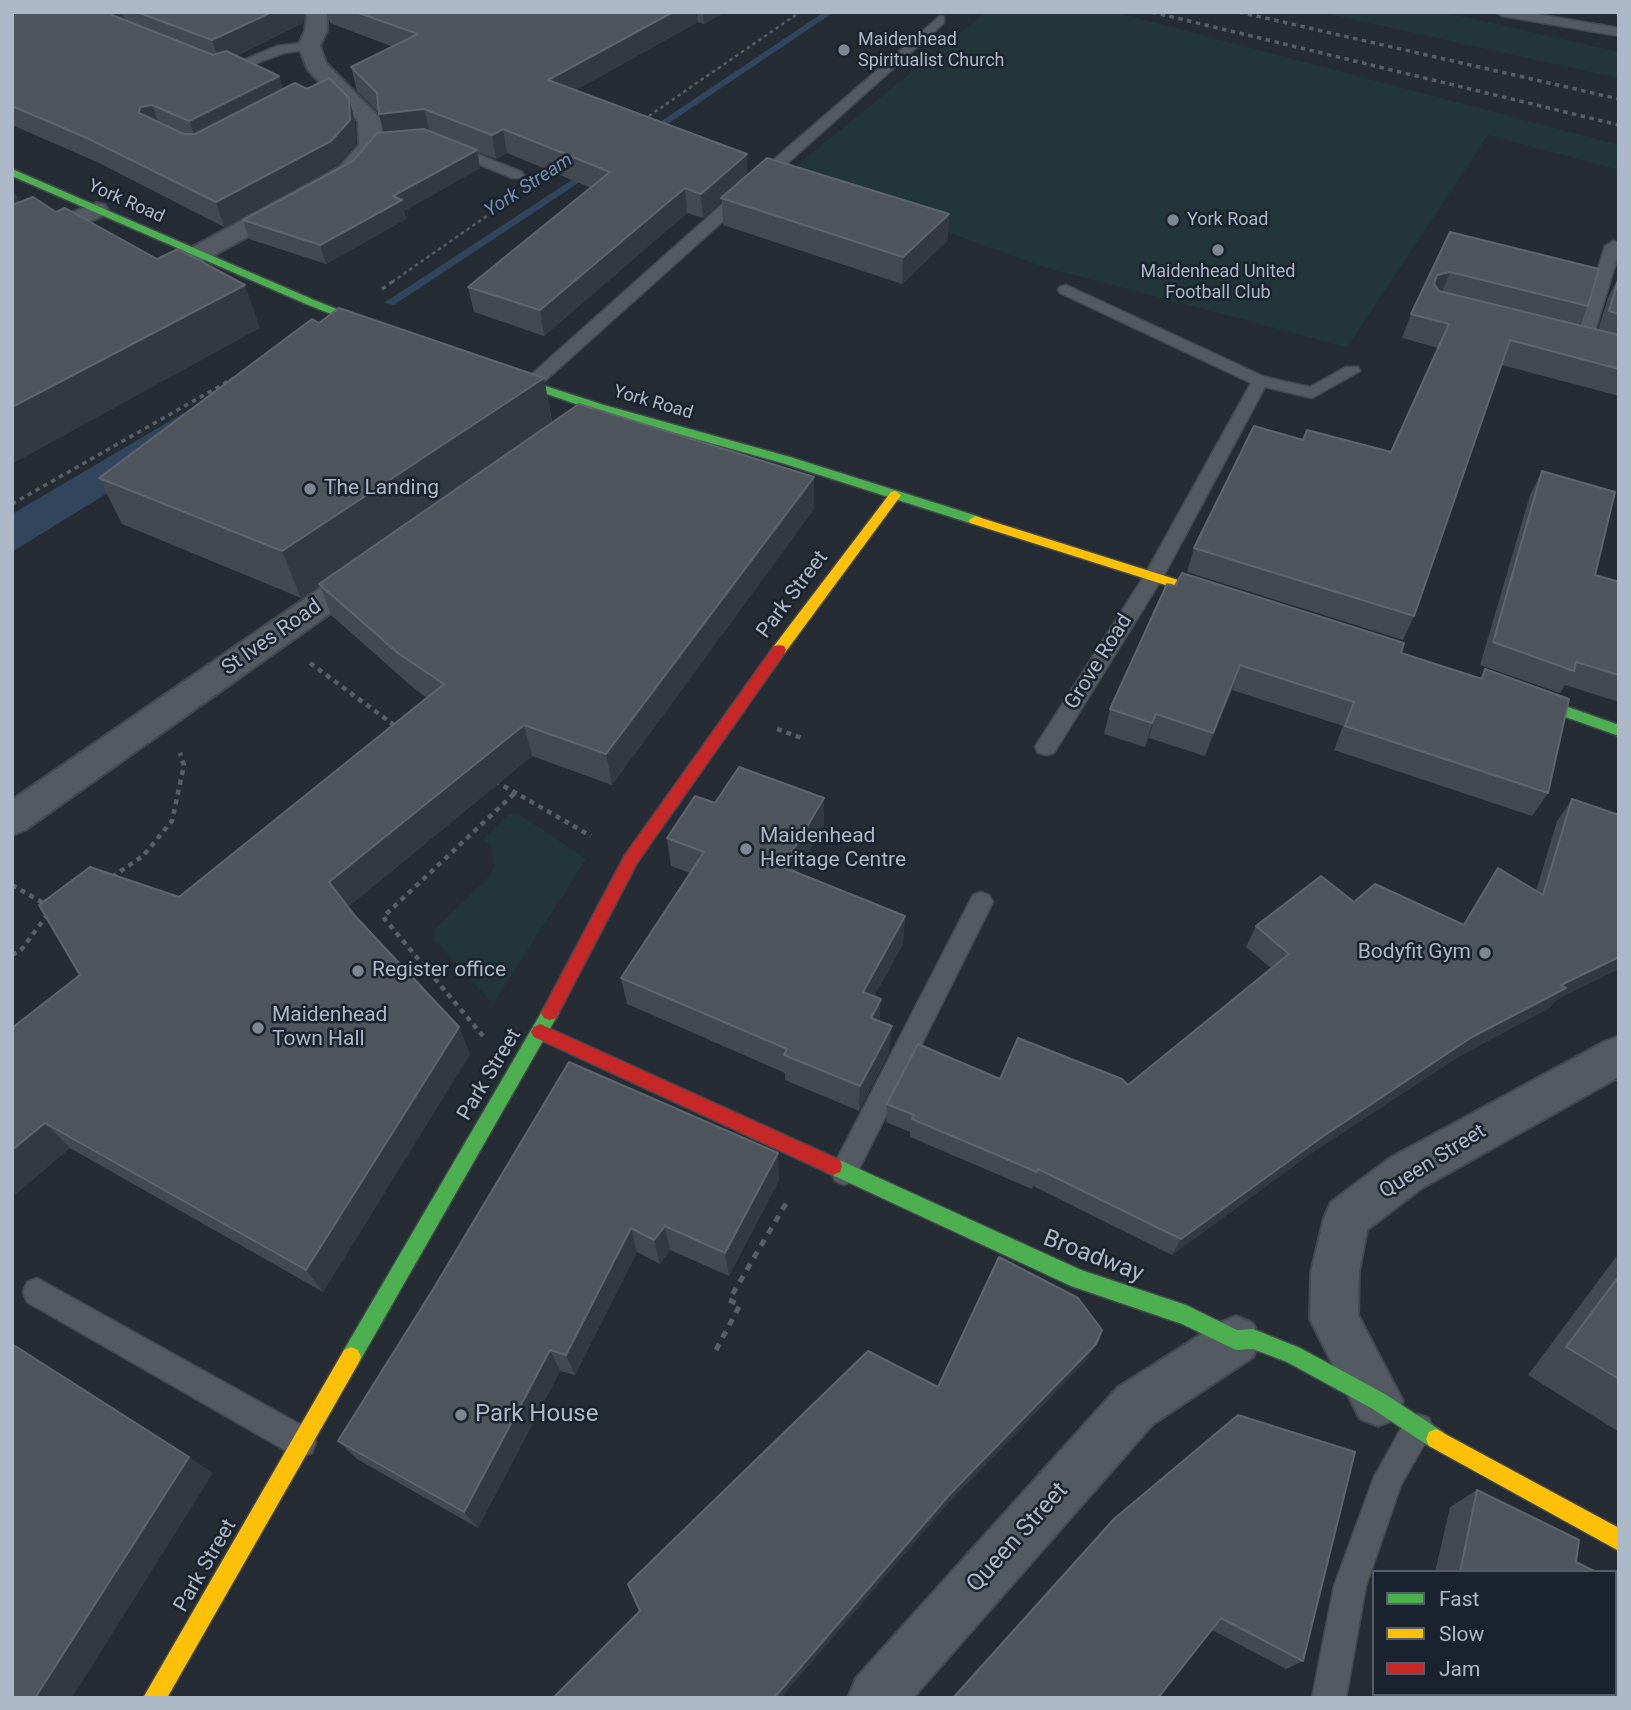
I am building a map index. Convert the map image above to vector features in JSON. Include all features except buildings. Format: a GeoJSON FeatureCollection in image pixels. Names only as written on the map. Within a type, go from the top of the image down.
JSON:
{"type":"FeatureCollection","features":[{"type":"Feature","properties":{"kind":"street"},"geometry":{"type":"LineString","coordinates":[[198,254],[348,172],[377,145],[369,119],[327,85],[316,65],[309,46],[316,31],[317,12]]}},
{"type":"Feature","properties":{"kind":"street","name":"York Road"},"geometry":{"type":"LineString","coordinates":[[12,172],[343,316],[400,337]]}},
{"type":"Feature","properties":{"kind":"street"},"geometry":{"type":"LineString","coordinates":[[12,246],[96,210]]}},
{"type":"Feature","properties":{"kind":"street","name":"York Road"},"geometry":{"type":"LineString","coordinates":[[478,366],[600,408],[786,460],[1244,606]]}},
{"type":"Feature","properties":{"kind":"street"},"geometry":{"type":"LineString","coordinates":[[567,431],[600,408]]}},
{"type":"Feature","properties":{"kind":"street","name":"Park Street"},"geometry":{"type":"LineString","coordinates":[[154,1698],[540,1032],[631,859],[732,713],[895,495]]}},
{"type":"Feature","properties":{"kind":"street","name":"St Ives Road"},"geometry":{"type":"LineString","coordinates":[[12,820],[389,556]]}},
{"type":"Feature","properties":{"kind":"street"},"geometry":{"type":"LineString","coordinates":[[1504,689],[1619,731]]}},
{"type":"Feature","properties":{"kind":"street","name":"Broadway"},"geometry":{"type":"LineString","coordinates":[[540,1032],[1078,1279],[1186,1315],[1237,1340],[1253,1339],[1293,1355],[1378,1401],[1418,1429],[1619,1540]]}},
{"type":"Feature","properties":{"kind":"street","name":"Queen Street"},"geometry":{"type":"LineString","coordinates":[[1378,1401],[1334,1319],[1335,1272],[1347,1218],[1406,1173],[1619,1055]]}},
{"type":"Feature","properties":{"kind":"street","name":"Queen Street"},"geometry":{"type":"LineString","coordinates":[[876,1698],[1135,1406],[1237,1340]]}},
{"type":"Feature","properties":{"kind":"lane"},"geometry":{"type":"LineString","coordinates":[[1503,12],[1619,32]]}},
{"type":"Feature","properties":{"kind":"lane"},"geometry":{"type":"LineString","coordinates":[[530,385],[940,20]]}},
{"type":"Feature","properties":{"kind":"lane"},"geometry":{"type":"LineString","coordinates":[[210,68],[222,72],[282,49],[309,46]]}},
{"type":"Feature","properties":{"kind":"lane"},"geometry":{"type":"LineString","coordinates":[[442,145],[517,175]]}},
{"type":"Feature","properties":{"kind":"lane"},"geometry":{"type":"LineString","coordinates":[[1583,341],[1614,246]]}},
{"type":"Feature","properties":{"kind":"lane"},"geometry":{"type":"LineString","coordinates":[[1066,290],[1260,381],[1312,393],[1352,371]]}},
{"type":"Feature","properties":{"kind":"lane","name":"Grove Road"},"geometry":{"type":"LineString","coordinates":[[1046,747],[1153,577],[1260,381]]}},
{"type":"Feature","properties":{"kind":"lane"},"geometry":{"type":"LineString","coordinates":[[844,1172],[981,902]]}},
{"type":"Feature","properties":{"kind":"lane"},"geometry":{"type":"LineString","coordinates":[[37,1292],[301,1442]]}},
{"type":"Feature","properties":{"kind":"lane"},"geometry":{"type":"LineString","coordinates":[[1329,1698],[1354,1574],[1389,1477],[1418,1429]]}},
{"type":"Feature","properties":{"kind":"path"},"geometry":{"type":"LineString","coordinates":[[790,12],[798,13]]}},
{"type":"Feature","properties":{"kind":"path"},"geometry":{"type":"LineString","coordinates":[[633,126],[798,13]]}},
{"type":"Feature","properties":{"kind":"path"},"geometry":{"type":"LineString","coordinates":[[343,316],[502,206]]}},
{"type":"Feature","properties":{"kind":"path"},"geometry":{"type":"LineString","coordinates":[[12,504],[237,377]]}},
{"type":"Feature","properties":{"kind":"path"},"geometry":{"type":"LineString","coordinates":[[274,636],[406,732]]}},
{"type":"Feature","properties":{"kind":"path"},"geometry":{"type":"LineString","coordinates":[[106,882],[143,856],[172,821],[184,765],[168,711]]}},
{"type":"Feature","properties":{"kind":"path"},"geometry":{"type":"LineString","coordinates":[[491,779],[631,859]]}},
{"type":"Feature","properties":{"kind":"path"},"geometry":{"type":"LineString","coordinates":[[515,1074],[383,917],[516,792]]}},
{"type":"Feature","properties":{"kind":"path"},"geometry":{"type":"LineString","coordinates":[[12,885],[52,907],[21,950],[12,955]]}},
{"type":"Feature","properties":{"kind":"path"},"geometry":{"type":"LineString","coordinates":[[716,1350],[740,1305],[729,1300],[814,1158]]}},
{"type":"Feature","properties":{"kind":"green space","name":"York Road"},"geometry":{"type":"Polygon","coordinates":[[[986,12],[1114,12],[1619,145],[1619,170],[1488,135],[1347,347],[1044,267],[786,174],[986,12]]]}},
{"type":"Feature","properties":{"kind":"green space"},"geometry":{"type":"Polygon","coordinates":[[[1319,12],[1442,12],[1619,52],[1619,78],[1319,12]]]}},
{"type":"Feature","properties":{"kind":"green space"},"geometry":{"type":"Polygon","coordinates":[[[508,814],[519,814],[586,859],[493,1004],[434,939],[435,929],[491,875],[494,865],[491,845],[483,840],[508,814]]]}},
{"type":"Feature","properties":{"kind":"water"},"geometry":{"type":"Polygon","coordinates":[[[331,355],[12,552],[12,514],[265,365],[331,355]]]}},
{"type":"Feature","properties":{"kind":"waterway","name":"York Stream"},"geometry":{"type":"LineString","coordinates":[[647,134],[830,12]]}},
{"type":"Feature","properties":{"kind":"waterway","name":"York Stream"},"geometry":{"type":"LineString","coordinates":[[390,303],[593,170]]}},
{"type":"Feature","properties":{"kind":"railway"},"geometry":{"type":"LineString","coordinates":[[1152,12],[1619,125]]}},
{"type":"Feature","properties":{"kind":"railway"},"geometry":{"type":"LineString","coordinates":[[1239,12],[1619,99]]}},
{"type":"Feature","properties":{"kind":"traffic: fast"},"geometry":{"type":"LineString","coordinates":[[12,172],[310,302],[383,331]]}},
{"type":"Feature","properties":{"kind":"traffic: fast"},"geometry":{"type":"LineString","coordinates":[[496,373],[600,408],[786,460],[975,520]]}},
{"type":"Feature","properties":{"kind":"traffic: fast"},"geometry":{"type":"LineString","coordinates":[[1517,694],[1619,731]]}},
{"type":"Feature","properties":{"kind":"traffic: fast"},"geometry":{"type":"LineString","coordinates":[[351,1357],[550,1013]]}},
{"type":"Feature","properties":{"kind":"traffic: fast"},"geometry":{"type":"LineString","coordinates":[[833,1166],[1078,1279],[1186,1315],[1236,1340],[1253,1339],[1293,1355],[1378,1401],[1436,1439]]}},
{"type":"Feature","properties":{"kind":"traffic: slow"},"geometry":{"type":"LineString","coordinates":[[779,650],[895,495]]}},
{"type":"Feature","properties":{"kind":"traffic: slow"},"geometry":{"type":"LineString","coordinates":[[975,520],[1227,600]]}},
{"type":"Feature","properties":{"kind":"traffic: slow"},"geometry":{"type":"LineString","coordinates":[[154,1698],[351,1357]]}},
{"type":"Feature","properties":{"kind":"traffic: slow"},"geometry":{"type":"LineString","coordinates":[[1436,1439],[1619,1540]]}},
{"type":"Feature","properties":{"kind":"traffic: jam"},"geometry":{"type":"LineString","coordinates":[[550,1013],[631,859],[779,650]]}},
{"type":"Feature","properties":{"kind":"traffic: jam"},"geometry":{"type":"LineString","coordinates":[[540,1032],[833,1166]]}},
{"type":"Feature","properties":{"kind":"place","name":"Maidenhead Spiritualist Church"},"geometry":{"type":"Point","coordinates":[844,50]}},
{"type":"Feature","properties":{"kind":"place","name":"York Road"},"geometry":{"type":"Point","coordinates":[1173,220]}},
{"type":"Feature","properties":{"kind":"place","name":"Maidenhead United Football Club"},"geometry":{"type":"Point","coordinates":[1218,250]}},
{"type":"Feature","properties":{"kind":"place","name":"The Landing"},"geometry":{"type":"Point","coordinates":[310,489]}},
{"type":"Feature","properties":{"kind":"place","name":"Maidenhead Heritage Centre"},"geometry":{"type":"Point","coordinates":[746,849]}},
{"type":"Feature","properties":{"kind":"place","name":"Bodyfit Gym"},"geometry":{"type":"Point","coordinates":[1485,953]}},
{"type":"Feature","properties":{"kind":"place","name":"Register office"},"geometry":{"type":"Point","coordinates":[358,971]}},
{"type":"Feature","properties":{"kind":"place","name":"Maidenhead Town Hall"},"geometry":{"type":"Point","coordinates":[258,1028]}},
{"type":"Feature","properties":{"kind":"place","name":"Park House"},"geometry":{"type":"Point","coordinates":[461,1415]}}]}
